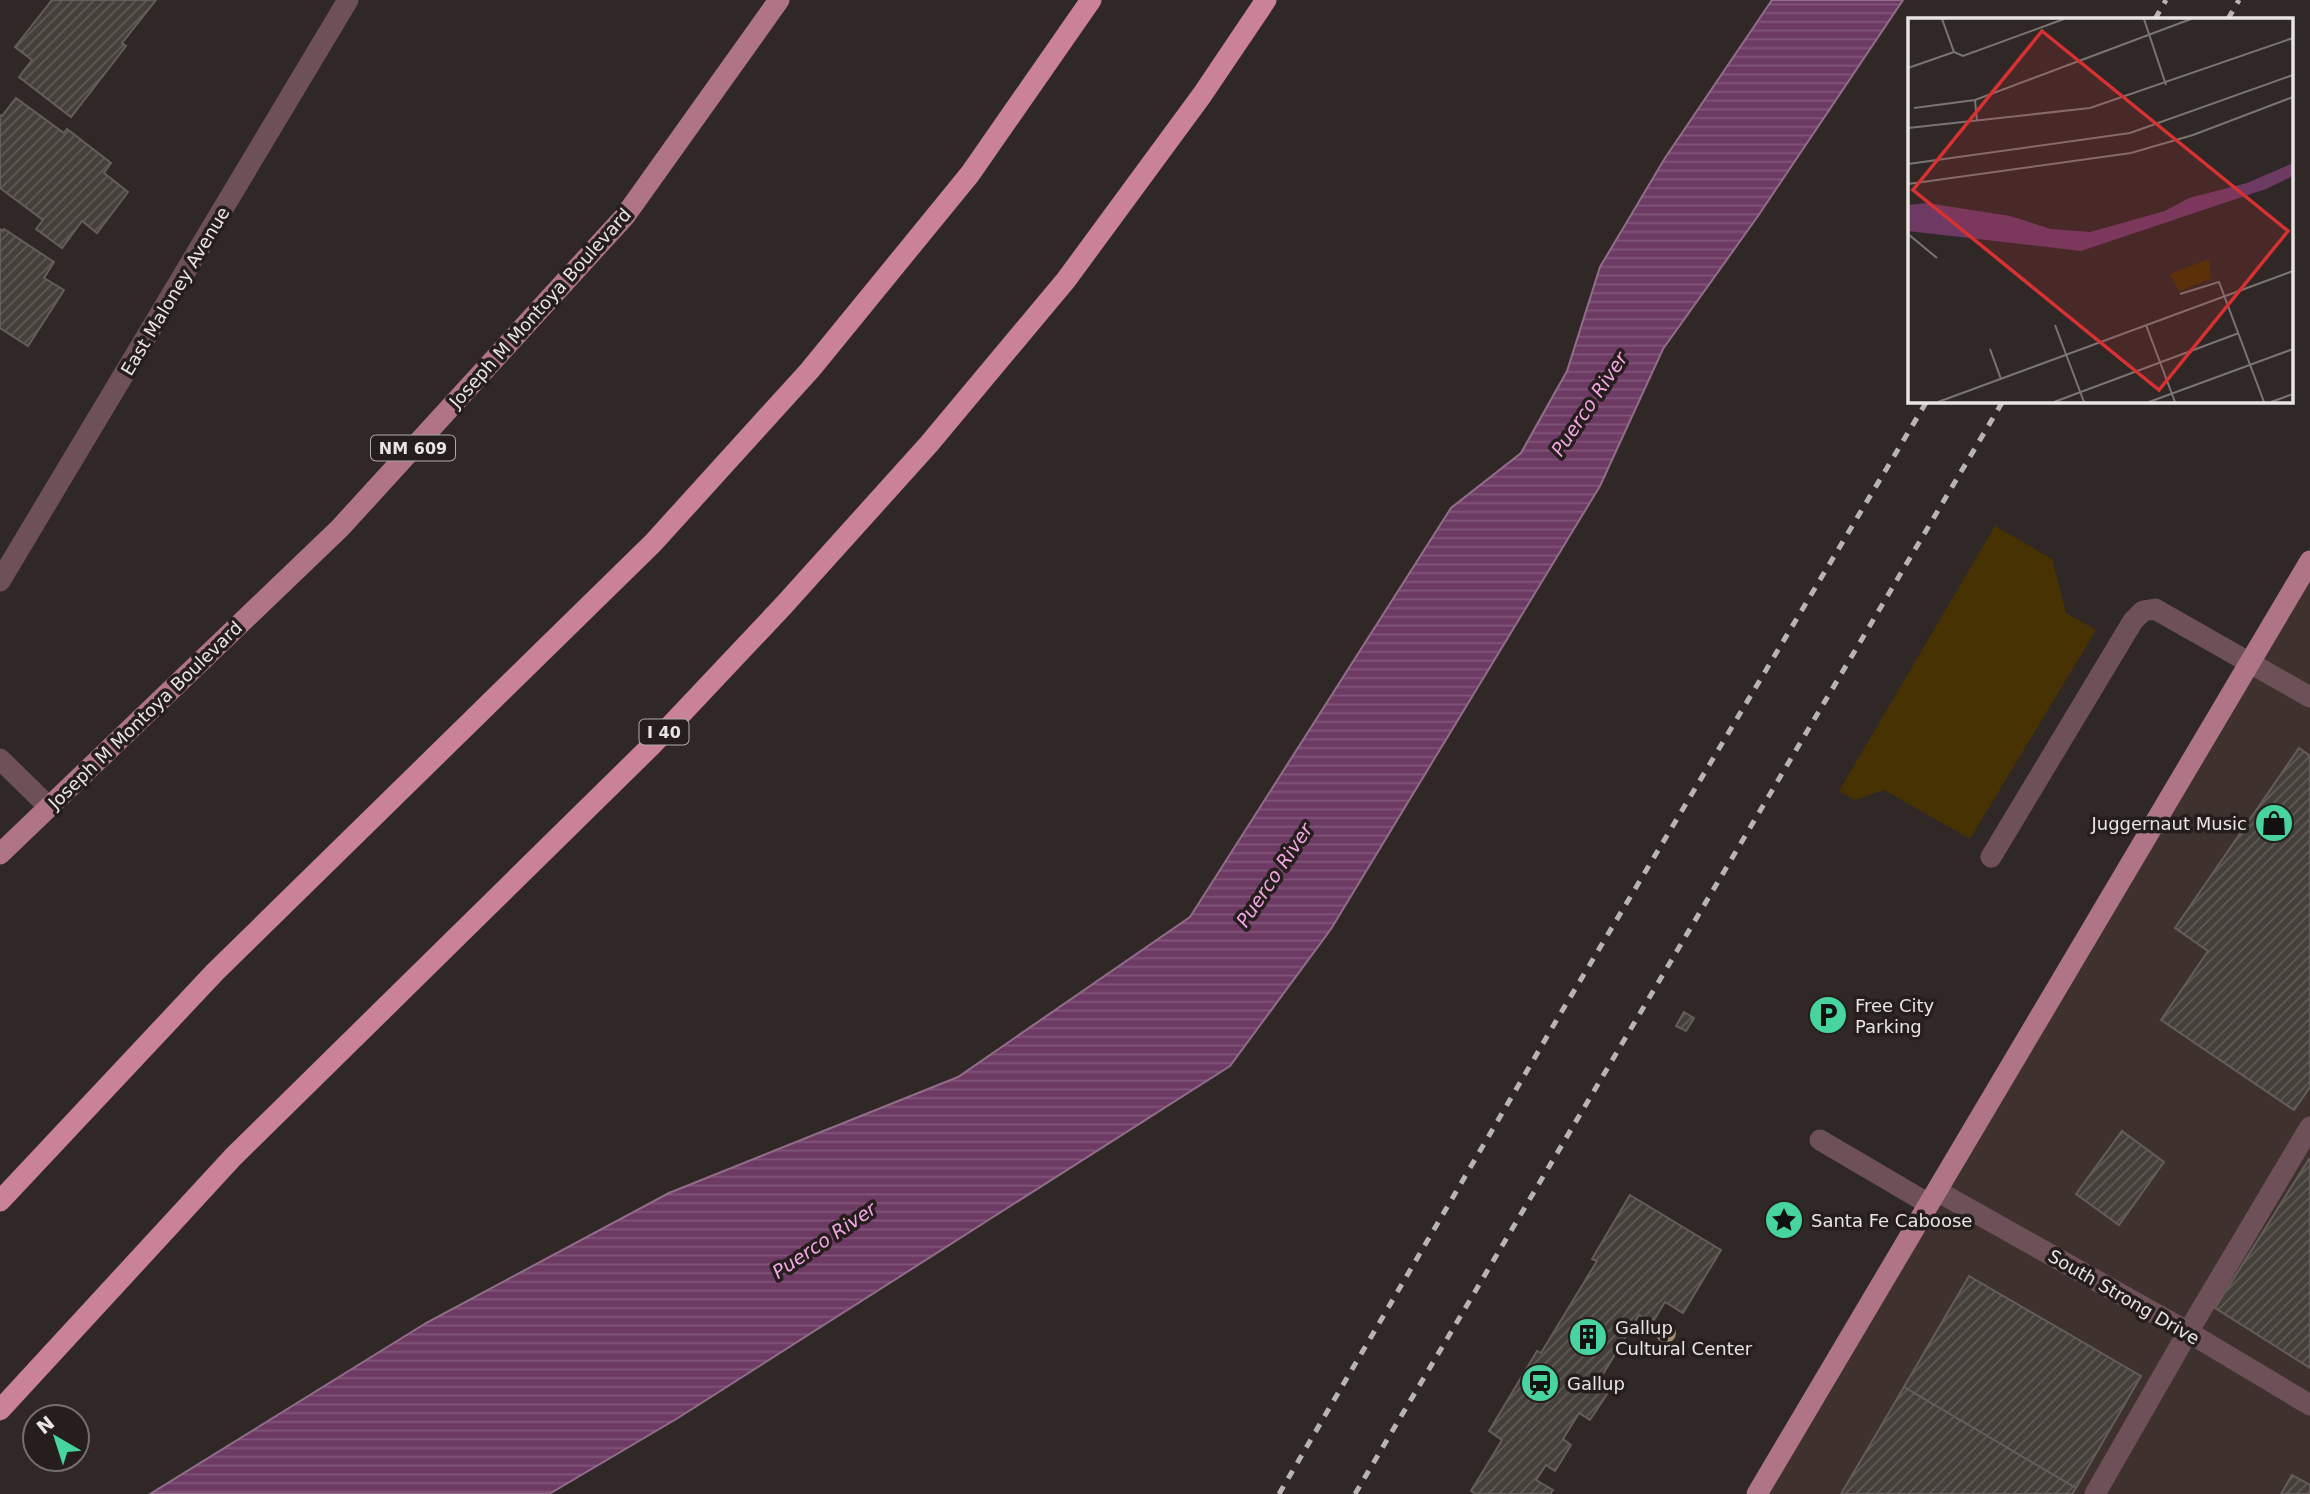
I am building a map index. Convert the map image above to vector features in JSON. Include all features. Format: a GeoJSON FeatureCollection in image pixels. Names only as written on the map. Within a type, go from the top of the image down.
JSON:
{"type":"FeatureCollection","features":[{"type":"Feature","properties":{"kind":"highway"},"geometry":{"type":"LineString","coordinates":[[0,1201],[215,972],[662,533],[810,370],[970,174],[1091,0]]}},
{"type":"Feature","properties":{"kind":"highway","name":"I 40"},"geometry":{"type":"LineString","coordinates":[[0,1410],[233,1157],[652,745],[784,605],[929,444],[1066,280],[1202,95],[1266,0]]}},
{"type":"Feature","properties":{"kind":"main road","name":"Joseph M Montoya Boulevard"},"geometry":{"type":"LineString","coordinates":[[0,855],[340,528],[616,226],[779,0]]}},
{"type":"Feature","properties":{"kind":"main road"},"geometry":{"type":"LineString","coordinates":[[1757,1494],[2310,561]]}},
{"type":"Feature","properties":{"kind":"street","name":"East Maloney Avenue"},"geometry":{"type":"LineString","coordinates":[[0,581],[348,0]]}},
{"type":"Feature","properties":{"kind":"street"},"geometry":{"type":"LineString","coordinates":[[1991,857],[2133,621],[2143,611],[2155,609],[2310,697]]}},
{"type":"Feature","properties":{"kind":"street"},"geometry":{"type":"LineString","coordinates":[[0,759],[49,807]]}},
{"type":"Feature","properties":{"kind":"street"},"geometry":{"type":"LineString","coordinates":[[2095,1494],[2310,1127]]}},
{"type":"Feature","properties":{"kind":"street","name":"South Strong Drive"},"geometry":{"type":"LineString","coordinates":[[1820,1140],[2188,1332],[2310,1405]]}},
{"type":"Feature","properties":{"kind":"shaded area"},"geometry":{"type":"Polygon","coordinates":[[[1995,526],[2052,559],[2066,613],[2096,630],[1970,839],[1884,790],[1855,800],[1839,791],[1995,526]]]}},
{"type":"Feature","properties":{"kind":"shaded area"},"geometry":{"type":"Polygon","coordinates":[[[2310,562],[2310,1494],[1757,1494],[2310,562]]]}},
{"type":"Feature","properties":{"kind":"water","name":"Puerco River"},"geometry":{"type":"Polygon","coordinates":[[[1772,0],[1903,0],[1758,216],[1663,349],[1600,486],[1331,929],[1230,1066],[678,1418],[549,1494],[150,1494],[426,1323],[669,1193],[958,1077],[1190,917],[1451,508],[1521,453],[1567,371],[1600,267],[1665,158],[1772,0]]]}},
{"type":"Feature","properties":{"kind":"building"},"geometry":{"type":"Polygon","coordinates":[[[52,0],[156,0],[122,43],[126,46],[71,117],[19,77],[32,60],[15,47],[52,0]]]}},
{"type":"Feature","properties":{"kind":"building"},"geometry":{"type":"Polygon","coordinates":[[[16,98],[64,133],[67,129],[111,163],[104,173],[128,192],[97,233],[82,221],[62,248],[36,229],[43,220],[0,188],[0,115],[2,116],[16,98]]]}},
{"type":"Feature","properties":{"kind":"building"},"geometry":{"type":"Polygon","coordinates":[[[0,229],[54,262],[44,278],[64,290],[28,346],[0,328],[0,229]]]}},
{"type":"Feature","properties":{"kind":"building"},"geometry":{"type":"Polygon","coordinates":[[[2299,748],[2310,756],[2310,1087],[2294,1110],[2161,1020],[2208,951],[2175,928],[2299,748]]]}},
{"type":"Feature","properties":{"kind":"building"},"geometry":{"type":"Polygon","coordinates":[[[1684,1012],[1694,1018],[1686,1031],[1676,1026],[1684,1012]]]}},
{"type":"Feature","properties":{"kind":"building"},"geometry":{"type":"Polygon","coordinates":[[[2122,1131],[2164,1162],[2119,1225],[2076,1194],[2122,1131]]]}},
{"type":"Feature","properties":{"kind":"building"},"geometry":{"type":"Polygon","coordinates":[[[2310,1160],[2310,1368],[2215,1308],[2310,1160]]]}},
{"type":"Feature","properties":{"kind":"building","name":"Gallup Cultural Center"},"geometry":{"type":"Polygon","coordinates":[[[1630,1195],[1721,1250],[1683,1313],[1665,1302],[1652,1323],[1639,1315],[1597,1384],[1609,1391],[1590,1420],[1579,1413],[1563,1439],[1571,1445],[1555,1471],[1546,1465],[1536,1480],[1553,1490],[1550,1494],[1476,1494],[1471,1491],[1502,1440],[1489,1431],[1537,1351],[1541,1353],[1597,1261],[1592,1259],[1630,1195]]]}},
{"type":"Feature","properties":{"kind":"building"},"geometry":{"type":"Polygon","coordinates":[[[1969,1276],[2141,1376],[2076,1488],[1904,1387],[1969,1276]]]}},
{"type":"Feature","properties":{"kind":"building"},"geometry":{"type":"Polygon","coordinates":[[[1904,1387],[2076,1488],[2072,1494],[1841,1494],[1904,1387]]]}},
{"type":"Feature","properties":{"kind":"building"},"geometry":{"type":"Polygon","coordinates":[[[2292,1475],[2310,1485],[2310,1494],[2281,1494],[2292,1475]]]}},
{"type":"Feature","properties":{"kind":"building"},"geometry":{"type":"Polygon","coordinates":[[[2292,1475],[2310,1485],[2310,1494],[2281,1494],[2292,1475]]]}},
{"type":"Feature","properties":{"kind":"railway"},"geometry":{"type":"LineString","coordinates":[[2156,18],[2166,0]]}},
{"type":"Feature","properties":{"kind":"railway"},"geometry":{"type":"LineString","coordinates":[[2229,18],[2239,0]]}},
{"type":"Feature","properties":{"kind":"railway"},"geometry":{"type":"LineString","coordinates":[[1279,1494],[1562,1011],[1926,402]]}},
{"type":"Feature","properties":{"kind":"railway"},"geometry":{"type":"LineString","coordinates":[[1355,1494],[2002,402]]}},
{"type":"Feature","properties":{"kind":"place","name":"Juggernaut Music"},"geometry":{"type":"Point","coordinates":[2274,823]}},
{"type":"Feature","properties":{"kind":"place","name":"Free City Parking"},"geometry":{"type":"Point","coordinates":[1828,1015]}},
{"type":"Feature","properties":{"kind":"place","name":"Santa Fe Caboose"},"geometry":{"type":"Point","coordinates":[1784,1220]}},
{"type":"Feature","properties":{"kind":"place","name":"Gallup Cultural Center"},"geometry":{"type":"Point","coordinates":[1588,1337]}},
{"type":"Feature","properties":{"kind":"place","name":"Gallup"},"geometry":{"type":"Point","coordinates":[1540,1383]}}]}
